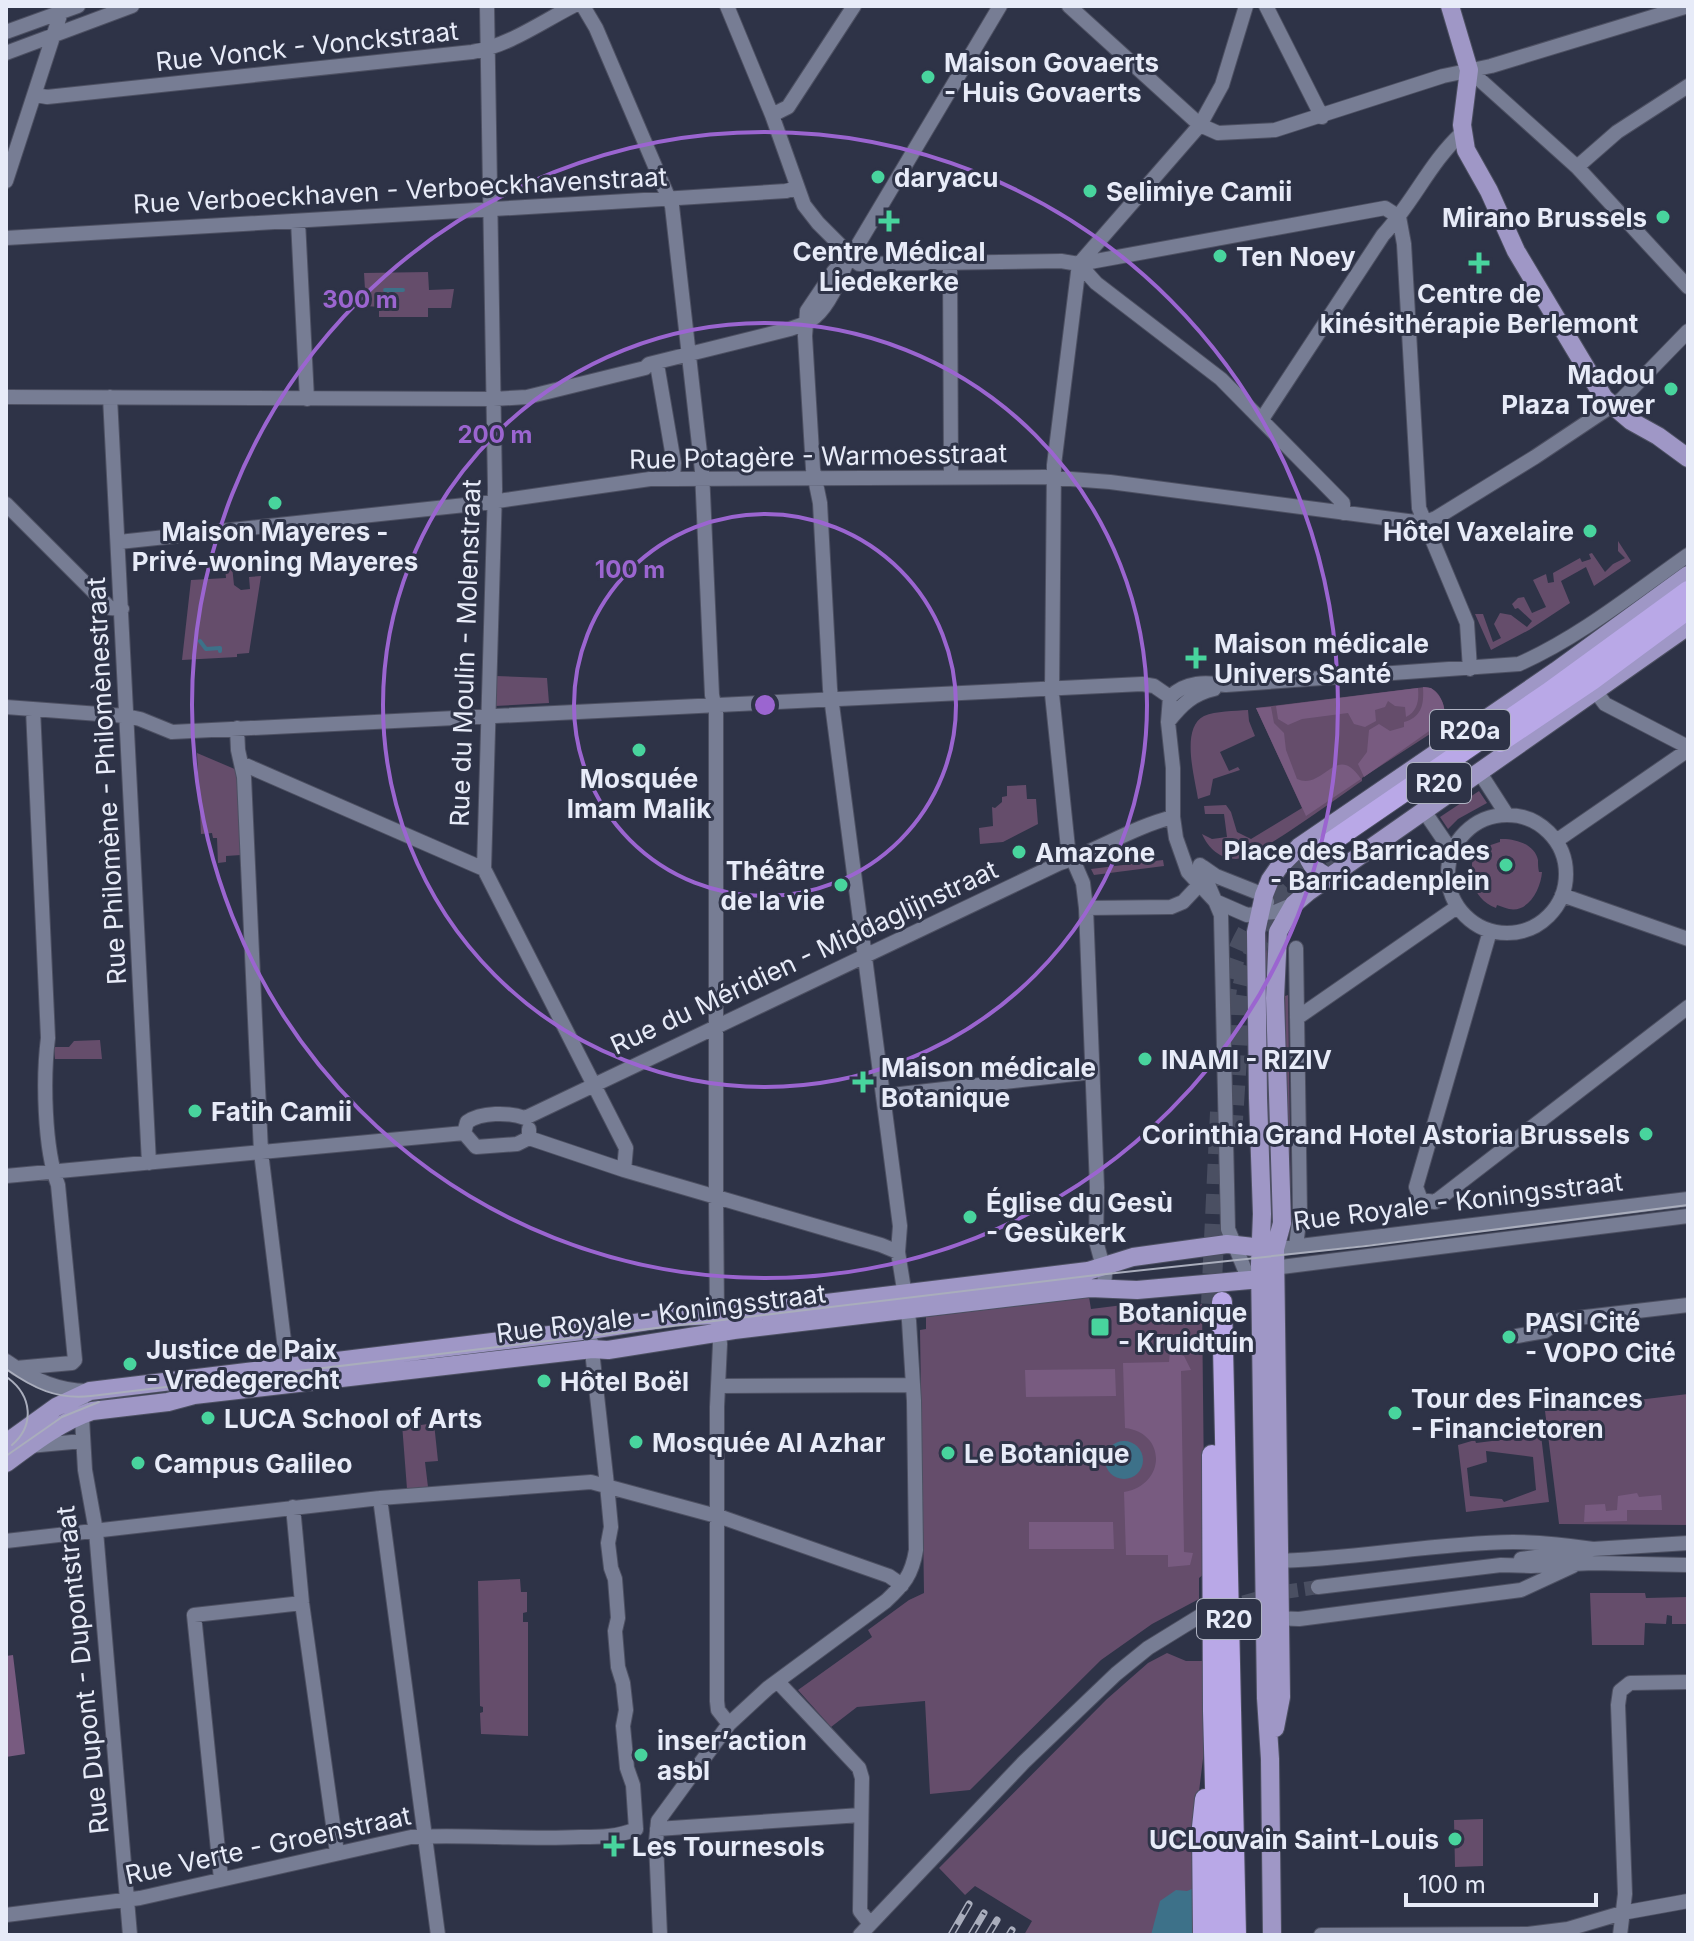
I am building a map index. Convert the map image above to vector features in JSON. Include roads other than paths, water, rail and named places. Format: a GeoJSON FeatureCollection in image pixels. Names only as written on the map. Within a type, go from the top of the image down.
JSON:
{"type":"FeatureCollection","features":[{"type":"Feature","properties":{"kind":"highway","name":"R20"},"geometry":{"type":"LineString","coordinates":[[1546,703],[1688,591]]}},
{"type":"Feature","properties":{"kind":"highway","name":"R20"},"geometry":{"type":"LineString","coordinates":[[1332,850],[1688,609]]}},
{"type":"Feature","properties":{"kind":"highway"},"geometry":{"type":"LineString","coordinates":[[1610,631],[1651,618]]}},
{"type":"Feature","properties":{"kind":"highway"},"geometry":{"type":"LineString","coordinates":[[1617,677],[1633,649]]}},
{"type":"Feature","properties":{"kind":"highway"},"geometry":{"type":"LineString","coordinates":[[1556,671],[1546,703],[1577,705]]}},
{"type":"Feature","properties":{"kind":"highway","name":"R20"},"geometry":{"type":"LineString","coordinates":[[1219,1935],[1213,1711],[1217,1303],[1236,1935]]}},
{"type":"Feature","properties":{"kind":"highway","name":"R20"},"geometry":{"type":"LineString","coordinates":[[1203,1935],[1202,1827],[1213,1711]]}},
{"type":"Feature","properties":{"kind":"main road"},"geometry":{"type":"LineString","coordinates":[[1450,6],[1469,70],[1462,133],[1466,150],[1489,191],[1516,251],[1604,398],[1688,458]]}},
{"type":"Feature","properties":{"kind":"main road","name":"R20a"},"geometry":{"type":"LineString","coordinates":[[1265,908],[1279,867],[1305,843],[1556,671],[1688,575]]}},
{"type":"Feature","properties":{"kind":"main road","name":"R20a"},"geometry":{"type":"LineString","coordinates":[[1278,932],[1294,904],[1329,877],[1688,626]]}},
{"type":"Feature","properties":{"kind":"main road"},"geometry":{"type":"LineString","coordinates":[[1305,843],[1310,864],[1329,877]]}},
{"type":"Feature","properties":{"kind":"main road"},"geometry":{"type":"LineString","coordinates":[[1265,908],[1256,939],[1262,1224],[1268,1249]]}},
{"type":"Feature","properties":{"kind":"main road"},"geometry":{"type":"LineString","coordinates":[[1272,1935],[1270,1759],[1281,1697],[1272,1618],[1262,1276],[1268,1249],[1282,1223],[1275,998],[1278,932]]}},
{"type":"Feature","properties":{"kind":"main road","name":"Rue Royale - Koningsstraat"},"geometry":{"type":"LineString","coordinates":[[83,1401],[92,1411],[168,1402],[288,1375],[591,1339],[608,1350],[718,1324],[906,1301],[1088,1271],[1133,1257],[1235,1245],[1268,1249]]}},
{"type":"Feature","properties":{"kind":"main road","name":"Rue Royale - Koningsstraat"},"geometry":{"type":"LineString","coordinates":[[906,1301],[1104,1287],[1137,1290],[1262,1276]]}},
{"type":"Feature","properties":{"kind":"main road"},"geometry":{"type":"LineString","coordinates":[[6,1443],[56,1407],[83,1401]]}},
{"type":"Feature","properties":{"kind":"main road"},"geometry":{"type":"LineString","coordinates":[[6,1463],[65,1422],[83,1401]]}},
{"type":"Feature","properties":{"kind":"street"},"geometry":{"type":"LineString","coordinates":[[6,32],[62,9],[78,6]]}},
{"type":"Feature","properties":{"kind":"street"},"geometry":{"type":"LineString","coordinates":[[6,53],[132,6]]}},
{"type":"Feature","properties":{"kind":"street","name":"Rue du Moulin - Molenstraat"},"geometry":{"type":"LineString","coordinates":[[487,6],[494,502],[484,869],[626,1148],[624,1170]]}},
{"type":"Feature","properties":{"kind":"street","name":"Rue Vonck - Vonckstraat"},"geometry":{"type":"LineString","coordinates":[[36,95],[47,97],[165,86],[488,50],[573,6]]}},
{"type":"Feature","properties":{"kind":"street"},"geometry":{"type":"LineString","coordinates":[[583,6],[596,28],[669,198],[703,478],[712,695],[715,706],[719,1386],[717,1701],[718,1710],[729,1724]]}},
{"type":"Feature","properties":{"kind":"street"},"geometry":{"type":"LineString","coordinates":[[727,6],[772,115],[796,188],[808,211],[849,256],[864,264],[1061,261],[1079,264],[1385,208],[1399,217],[1404,244],[1419,508],[1467,623],[1470,669]]}},
{"type":"Feature","properties":{"kind":"street"},"geometry":{"type":"LineString","coordinates":[[772,115],[788,107],[854,6]]}},
{"type":"Feature","properties":{"kind":"street"},"geometry":{"type":"LineString","coordinates":[[673,479],[674,463],[649,364],[815,317],[839,282],[849,256],[1000,6]]}},
{"type":"Feature","properties":{"kind":"street"},"geometry":{"type":"LineString","coordinates":[[1069,6],[1200,125],[1218,133],[1275,130],[1438,77],[1688,6]]}},
{"type":"Feature","properties":{"kind":"street"},"geometry":{"type":"LineString","coordinates":[[1104,1287],[1096,1241],[1097,1187],[1086,908],[1083,883],[1068,848],[1052,688],[1054,478],[1079,264],[1200,125],[1222,85],[1246,6]]}},
{"type":"Feature","properties":{"kind":"street"},"geometry":{"type":"LineString","coordinates":[[1266,6],[1322,117]]}},
{"type":"Feature","properties":{"kind":"street"},"geometry":{"type":"LineString","coordinates":[[6,181],[62,9]]}},
{"type":"Feature","properties":{"kind":"street"},"geometry":{"type":"LineString","coordinates":[[1469,70],[1577,167],[1688,287]]}},
{"type":"Feature","properties":{"kind":"street"},"geometry":{"type":"LineString","coordinates":[[1577,167],[1617,132],[1688,86]]}},
{"type":"Feature","properties":{"kind":"street"},"geometry":{"type":"LineString","coordinates":[[1262,419],[1383,235],[1399,217],[1446,147],[1462,133]]}},
{"type":"Feature","properties":{"kind":"street","name":"Rue Verboeckhaven - Verboeckhavenstraat"},"geometry":{"type":"LineString","coordinates":[[6,238],[490,210],[796,188]]}},
{"type":"Feature","properties":{"kind":"street"},"geometry":{"type":"LineString","coordinates":[[298,221],[307,399]]}},
{"type":"Feature","properties":{"kind":"street"},"geometry":{"type":"LineString","coordinates":[[950,264],[951,476]]}},
{"type":"Feature","properties":{"kind":"street"},"geometry":{"type":"LineString","coordinates":[[1079,264],[1096,283],[1221,379],[1343,503],[1343,513]]}},
{"type":"Feature","properties":{"kind":"street"},"geometry":{"type":"LineString","coordinates":[[660,1935],[658,1821],[729,1724],[768,1688],[886,1601],[912,1571],[916,1550],[912,1385],[906,1301],[898,1252],[900,1226],[831,699],[820,503],[815,477],[805,345],[806,322]]}},
{"type":"Feature","properties":{"kind":"street"},"geometry":{"type":"LineString","coordinates":[[1423,523],[1498,480],[1612,406],[1628,394],[1688,331]]}},
{"type":"Feature","properties":{"kind":"street"},"geometry":{"type":"LineString","coordinates":[[6,397],[493,399],[527,397],[652,369]]}},
{"type":"Feature","properties":{"kind":"street","name":"Rue Philomène - Philomènestraat"},"geometry":{"type":"LineString","coordinates":[[110,397],[149,1163]]}},
{"type":"Feature","properties":{"kind":"street","name":"Rue Potagère - Warmoesstraat"},"geometry":{"type":"LineString","coordinates":[[119,542],[494,502],[650,479],[703,478],[1054,478],[1110,482],[1423,523]]}},
{"type":"Feature","properties":{"kind":"street"},"geometry":{"type":"LineString","coordinates":[[6,504],[110,608],[122,609]]}},
{"type":"Feature","properties":{"kind":"street"},"geometry":{"type":"LineString","coordinates":[[1168,722],[1181,705],[1196,693],[1226,685],[1519,664],[1578,632],[1688,555]]}},
{"type":"Feature","properties":{"kind":"street"},"geometry":{"type":"LineString","coordinates":[[1226,685],[1212,682],[1186,685],[1170,697],[1168,722],[1173,768],[1173,817],[1185,866],[1215,901],[1247,915],[1265,908],[1294,904]]}},
{"type":"Feature","properties":{"kind":"street"},"geometry":{"type":"LineString","coordinates":[[6,707],[126,716],[172,732],[1142,684],[1154,686],[1170,697]]}},
{"type":"Feature","properties":{"kind":"street"},"geometry":{"type":"LineString","coordinates":[[1556,841],[1688,748],[1605,704],[1596,692]]}},
{"type":"Feature","properties":{"kind":"street"},"geometry":{"type":"LineString","coordinates":[[11,1365],[72,1363],[75,1360],[46,1087],[48,1038],[33,709]]}},
{"type":"Feature","properties":{"kind":"street"},"geometry":{"type":"LineString","coordinates":[[237,728],[238,750],[243,764],[261,1152],[288,1375]]}},
{"type":"Feature","properties":{"kind":"street"},"geometry":{"type":"LineString","coordinates":[[243,764],[484,869]]}},
{"type":"Feature","properties":{"kind":"street"},"geometry":{"type":"LineString","coordinates":[[1480,773],[1507,815]]}},
{"type":"Feature","properties":{"kind":"street"},"geometry":{"type":"LineString","coordinates":[[1424,811],[1452,852]]}},
{"type":"Feature","properties":{"kind":"street"},"geometry":{"type":"LineString","coordinates":[[1507,815],[1536,822],[1556,841],[1563,854],[1566,871],[1562,895],[1548,917],[1533,927],[1517,933],[1490,931],[1468,920],[1457,907],[1448,883],[1452,852],[1461,837],[1474,825],[1490,817],[1507,815]]}},
{"type":"Feature","properties":{"kind":"street","name":"Rue du Méridien - Middaglijnstraat"},"geometry":{"type":"LineString","coordinates":[[464,1133],[467,1122],[474,1117],[515,1114],[525,1118],[1072,859],[1173,817]]}},
{"type":"Feature","properties":{"kind":"street"},"geometry":{"type":"LineString","coordinates":[[1178,842],[1200,865],[1265,908],[1278,932]]}},
{"type":"Feature","properties":{"kind":"street"},"geometry":{"type":"LineString","coordinates":[[1200,865],[1221,915],[1228,1229],[1235,1245],[1262,1276]]}},
{"type":"Feature","properties":{"kind":"street"},"geometry":{"type":"LineString","coordinates":[[1086,908],[1171,907],[1183,902],[1199,885]]}},
{"type":"Feature","properties":{"kind":"street"},"geometry":{"type":"LineString","coordinates":[[1562,895],[1688,939]]}},
{"type":"Feature","properties":{"kind":"street"},"geometry":{"type":"LineString","coordinates":[[1297,1018],[1457,907]]}},
{"type":"Feature","properties":{"kind":"street"},"geometry":{"type":"LineString","coordinates":[[1490,931],[1416,1187],[1421,1200],[1435,1202],[1688,1007]]}},
{"type":"Feature","properties":{"kind":"street"},"geometry":{"type":"LineString","coordinates":[[1268,1249],[1297,1241],[1296,948]]}},
{"type":"Feature","properties":{"kind":"street"},"geometry":{"type":"LineString","coordinates":[[883,1096],[1092,1072]]}},
{"type":"Feature","properties":{"kind":"street"},"geometry":{"type":"LineString","coordinates":[[525,1118],[529,1138]]}},
{"type":"Feature","properties":{"kind":"street"},"geometry":{"type":"LineString","coordinates":[[6,1176],[464,1133],[476,1147],[517,1144],[529,1138],[624,1170],[898,1252]]}},
{"type":"Feature","properties":{"kind":"street","name":"Rue Royale - Koningsstraat"},"geometry":{"type":"LineString","coordinates":[[1297,1241],[1438,1229],[1688,1199]]}},
{"type":"Feature","properties":{"kind":"street"},"geometry":{"type":"LineString","coordinates":[[1435,1202],[1440,1246]]}},
{"type":"Feature","properties":{"kind":"street","name":"Rue Royale - Koningsstraat"},"geometry":{"type":"LineString","coordinates":[[1262,1276],[1281,1267],[1688,1216]]}},
{"type":"Feature","properties":{"kind":"street"},"geometry":{"type":"LineString","coordinates":[[1517,1336],[1545,1331],[1560,1320],[1688,1305]]}},
{"type":"Feature","properties":{"kind":"street"},"geometry":{"type":"LineString","coordinates":[[591,1339],[607,1485]]}},
{"type":"Feature","properties":{"kind":"street"},"geometry":{"type":"LineString","coordinates":[[11,1365],[83,1401]]}},
{"type":"Feature","properties":{"kind":"street"},"geometry":{"type":"LineString","coordinates":[[719,1386],[912,1385]]}},
{"type":"Feature","properties":{"kind":"street","name":"Rue Dupont - Dupontstraat"},"geometry":{"type":"LineString","coordinates":[[83,1401],[83,1441],[96,1531],[130,1935]]}},
{"type":"Feature","properties":{"kind":"street"},"geometry":{"type":"LineString","coordinates":[[29,1446],[83,1441]]}},
{"type":"Feature","properties":{"kind":"street"},"geometry":{"type":"LineString","coordinates":[[6,1541],[380,1498],[591,1482],[718,1516],[889,1576],[902,1585]]}},
{"type":"Feature","properties":{"kind":"street","name":"Rue Verte - Groenstraat"},"geometry":{"type":"LineString","coordinates":[[6,1915],[127,1900],[426,1836],[555,1839],[621,1836],[636,1829],[633,1785],[627,1768],[623,1726],[626,1710],[623,1683],[618,1667],[615,1631],[618,1618],[608,1543],[611,1527],[607,1485]]}},
{"type":"Feature","properties":{"kind":"street"},"geometry":{"type":"LineString","coordinates":[[380,1498],[438,1935]]}},
{"type":"Feature","properties":{"kind":"street"},"geometry":{"type":"LineString","coordinates":[[293,1507],[302,1603],[337,1853]]}},
{"type":"Feature","properties":{"kind":"street"},"geometry":{"type":"LineString","coordinates":[[1272,1561],[1512,1542],[1593,1549]]}},
{"type":"Feature","properties":{"kind":"street"},"geometry":{"type":"LineString","coordinates":[[1501,1565],[1529,1557],[1593,1549],[1688,1543]]}},
{"type":"Feature","properties":{"kind":"street"},"geometry":{"type":"LineString","coordinates":[[1272,1618],[1299,1619],[1521,1590],[1579,1563]]}},
{"type":"Feature","properties":{"kind":"street"},"geometry":{"type":"LineString","coordinates":[[1318,1587],[1501,1565],[1688,1565]]}},
{"type":"Feature","properties":{"kind":"street"},"geometry":{"type":"LineString","coordinates":[[221,1879],[194,1615],[302,1603]]}},
{"type":"Feature","properties":{"kind":"street"},"geometry":{"type":"LineString","coordinates":[[865,1930],[1024,1762],[1116,1674],[1148,1648],[1200,1616]]}},
{"type":"Feature","properties":{"kind":"street"},"geometry":{"type":"LineString","coordinates":[[778,1682],[859,1768],[862,1778],[860,1911],[865,1930]]}},
{"type":"Feature","properties":{"kind":"street"},"geometry":{"type":"LineString","coordinates":[[1620,1935],[1625,1894],[1620,1691],[1630,1683],[1688,1682]]}},
{"type":"Feature","properties":{"kind":"street"},"geometry":{"type":"LineString","coordinates":[[657,1829],[861,1815]]}},
{"type":"Feature","properties":{"kind":"street"},"geometry":{"type":"LineString","coordinates":[[1321,1935],[1528,1934],[1568,1929],[1622,1913],[1688,1901]]}},
{"type":"Feature","properties":{"kind":"water"},"geometry":{"type":"Polygon","coordinates":[[[1124,1441],[1137,1447],[1143,1460],[1137,1473],[1124,1479],[1111,1473],[1105,1460],[1111,1447],[1124,1441]]]}},
{"type":"Feature","properties":{"kind":"water"},"geometry":{"type":"Polygon","coordinates":[[[1192,1889],[1193,1935],[1151,1935],[1160,1901],[1176,1890],[1192,1889]]]}},
{"type":"Feature","properties":{"kind":"waterway"},"geometry":{"type":"LineString","coordinates":[[385,290],[403,290]]}},
{"type":"Feature","properties":{"kind":"waterway"},"geometry":{"type":"LineString","coordinates":[[200,641],[206,649],[220,648],[220,651]]}},
{"type":"Feature","properties":{"kind":"tunnel"},"geometry":{"type":"LineString","coordinates":[[1225,1008],[1235,958],[1258,915],[1290,877],[1328,844]]}},
{"type":"Feature","properties":{"kind":"tunnel"},"geometry":{"type":"LineString","coordinates":[[1232,1135],[1240,1002],[1248,968],[1277,914],[1336,856]]}},
{"type":"Feature","properties":{"kind":"tunnel"},"geometry":{"type":"LineString","coordinates":[[1211,1304],[1220,1112]]}},
{"type":"Feature","properties":{"kind":"tunnel"},"geometry":{"type":"LineString","coordinates":[[1223,1608],[1277,1593],[1318,1587]]}},
{"type":"Feature","properties":{"kind":"tram line"},"geometry":{"type":"LineString","coordinates":[[6,1369],[46,1391],[67,1396],[91,1396],[1088,1276],[1366,1246],[1688,1205]]}},
{"type":"Feature","properties":{"kind":"tram line"},"geometry":{"type":"LineString","coordinates":[[8,1378],[22,1393],[28,1411],[24,1429],[12,1445]]}},
{"type":"Feature","properties":{"kind":"tram line"},"geometry":{"type":"LineString","coordinates":[[6,1456],[62,1417],[99,1402]]}},
{"type":"Feature","properties":{"kind":"railway"},"geometry":{"type":"LineString","coordinates":[[951,1935],[969,1904]]}},
{"type":"Feature","properties":{"kind":"railway"},"geometry":{"type":"LineString","coordinates":[[971,1935],[984,1913]]}},
{"type":"Feature","properties":{"kind":"railway"},"geometry":{"type":"LineString","coordinates":[[988,1935],[997,1920]]}},
{"type":"Feature","properties":{"kind":"railway"},"geometry":{"type":"LineString","coordinates":[[1009,1935],[1012,1930]]}},
{"type":"Feature","properties":{"kind":"place","name":"Maison Govaerts - Huis Govaerts"},"geometry":{"type":"Point","coordinates":[928,77]}},
{"type":"Feature","properties":{"kind":"place","name":"daryacu"},"geometry":{"type":"Point","coordinates":[878,177]}},
{"type":"Feature","properties":{"kind":"place","name":"Selimiye Camii"},"geometry":{"type":"Point","coordinates":[1090,191]}},
{"type":"Feature","properties":{"kind":"place","name":"Mirano Brussels"},"geometry":{"type":"Point","coordinates":[1663,217]}},
{"type":"Feature","properties":{"kind":"place","name":"Centre Médical Liedekerke"},"geometry":{"type":"Point","coordinates":[889,221]}},
{"type":"Feature","properties":{"kind":"place","name":"Ten Noey"},"geometry":{"type":"Point","coordinates":[1220,256]}},
{"type":"Feature","properties":{"kind":"place","name":"Centre de kinésithérapie Berlemont"},"geometry":{"type":"Point","coordinates":[1479,263]}},
{"type":"Feature","properties":{"kind":"place","name":"Madou Plaza Tower"},"geometry":{"type":"Point","coordinates":[1671,389]}},
{"type":"Feature","properties":{"kind":"place","name":"Maison Mayeres - Privé-woning Mayeres"},"geometry":{"type":"Point","coordinates":[275,503]}},
{"type":"Feature","properties":{"kind":"place","name":"Hôtel Vaxelaire"},"geometry":{"type":"Point","coordinates":[1590,531]}},
{"type":"Feature","properties":{"kind":"place","name":"Maison médicale Univers Santé"},"geometry":{"type":"Point","coordinates":[1196,658]}},
{"type":"Feature","properties":{"kind":"place","name":"Mosquée Imam Malik"},"geometry":{"type":"Point","coordinates":[639,750]}},
{"type":"Feature","properties":{"kind":"place","name":"Amazone"},"geometry":{"type":"Point","coordinates":[1019,852]}},
{"type":"Feature","properties":{"kind":"place","name":"Place des Barricades - Barricadenplein"},"geometry":{"type":"Point","coordinates":[1506,865]}},
{"type":"Feature","properties":{"kind":"place","name":"Théâtre de la vie"},"geometry":{"type":"Point","coordinates":[841,885]}},
{"type":"Feature","properties":{"kind":"place","name":"INAMI - RIZIV"},"geometry":{"type":"Point","coordinates":[1145,1059]}},
{"type":"Feature","properties":{"kind":"place","name":"Maison médicale Botanique"},"geometry":{"type":"Point","coordinates":[863,1082]}},
{"type":"Feature","properties":{"kind":"place","name":"Fatih Camii"},"geometry":{"type":"Point","coordinates":[195,1111]}},
{"type":"Feature","properties":{"kind":"place","name":"Corinthia Grand Hotel Astoria Brussels"},"geometry":{"type":"Point","coordinates":[1646,1134]}},
{"type":"Feature","properties":{"kind":"place","name":"Église du Gesù - Gesùkerk"},"geometry":{"type":"Point","coordinates":[970,1217]}},
{"type":"Feature","properties":{"kind":"place","name":"Botanique - Kruidtuin"},"geometry":{"type":"Point","coordinates":[1100,1327]}},
{"type":"Feature","properties":{"kind":"place","name":"PASI Cité - VOPO Cité"},"geometry":{"type":"Point","coordinates":[1509,1337]}},
{"type":"Feature","properties":{"kind":"place","name":"Justice de Paix - Vredegerecht"},"geometry":{"type":"Point","coordinates":[130,1364]}},
{"type":"Feature","properties":{"kind":"place","name":"Hôtel Boël"},"geometry":{"type":"Point","coordinates":[544,1381]}},
{"type":"Feature","properties":{"kind":"place","name":"Tour des Finances - Financietoren"},"geometry":{"type":"Point","coordinates":[1395,1413]}},
{"type":"Feature","properties":{"kind":"place","name":"LUCA School of Arts"},"geometry":{"type":"Point","coordinates":[208,1418]}},
{"type":"Feature","properties":{"kind":"place","name":"Mosquée Al Azhar"},"geometry":{"type":"Point","coordinates":[636,1442]}},
{"type":"Feature","properties":{"kind":"place","name":"Le Botanique"},"geometry":{"type":"Point","coordinates":[948,1453]}},
{"type":"Feature","properties":{"kind":"place","name":"Campus Galileo"},"geometry":{"type":"Point","coordinates":[138,1463]}},
{"type":"Feature","properties":{"kind":"place","name":"inser’action asbl"},"geometry":{"type":"Point","coordinates":[641,1755]}},
{"type":"Feature","properties":{"kind":"place","name":"UCLouvain Saint-Louis"},"geometry":{"type":"Point","coordinates":[1455,1839]}},
{"type":"Feature","properties":{"kind":"place","name":"Les Tournesols"},"geometry":{"type":"Point","coordinates":[614,1846]}}]}
